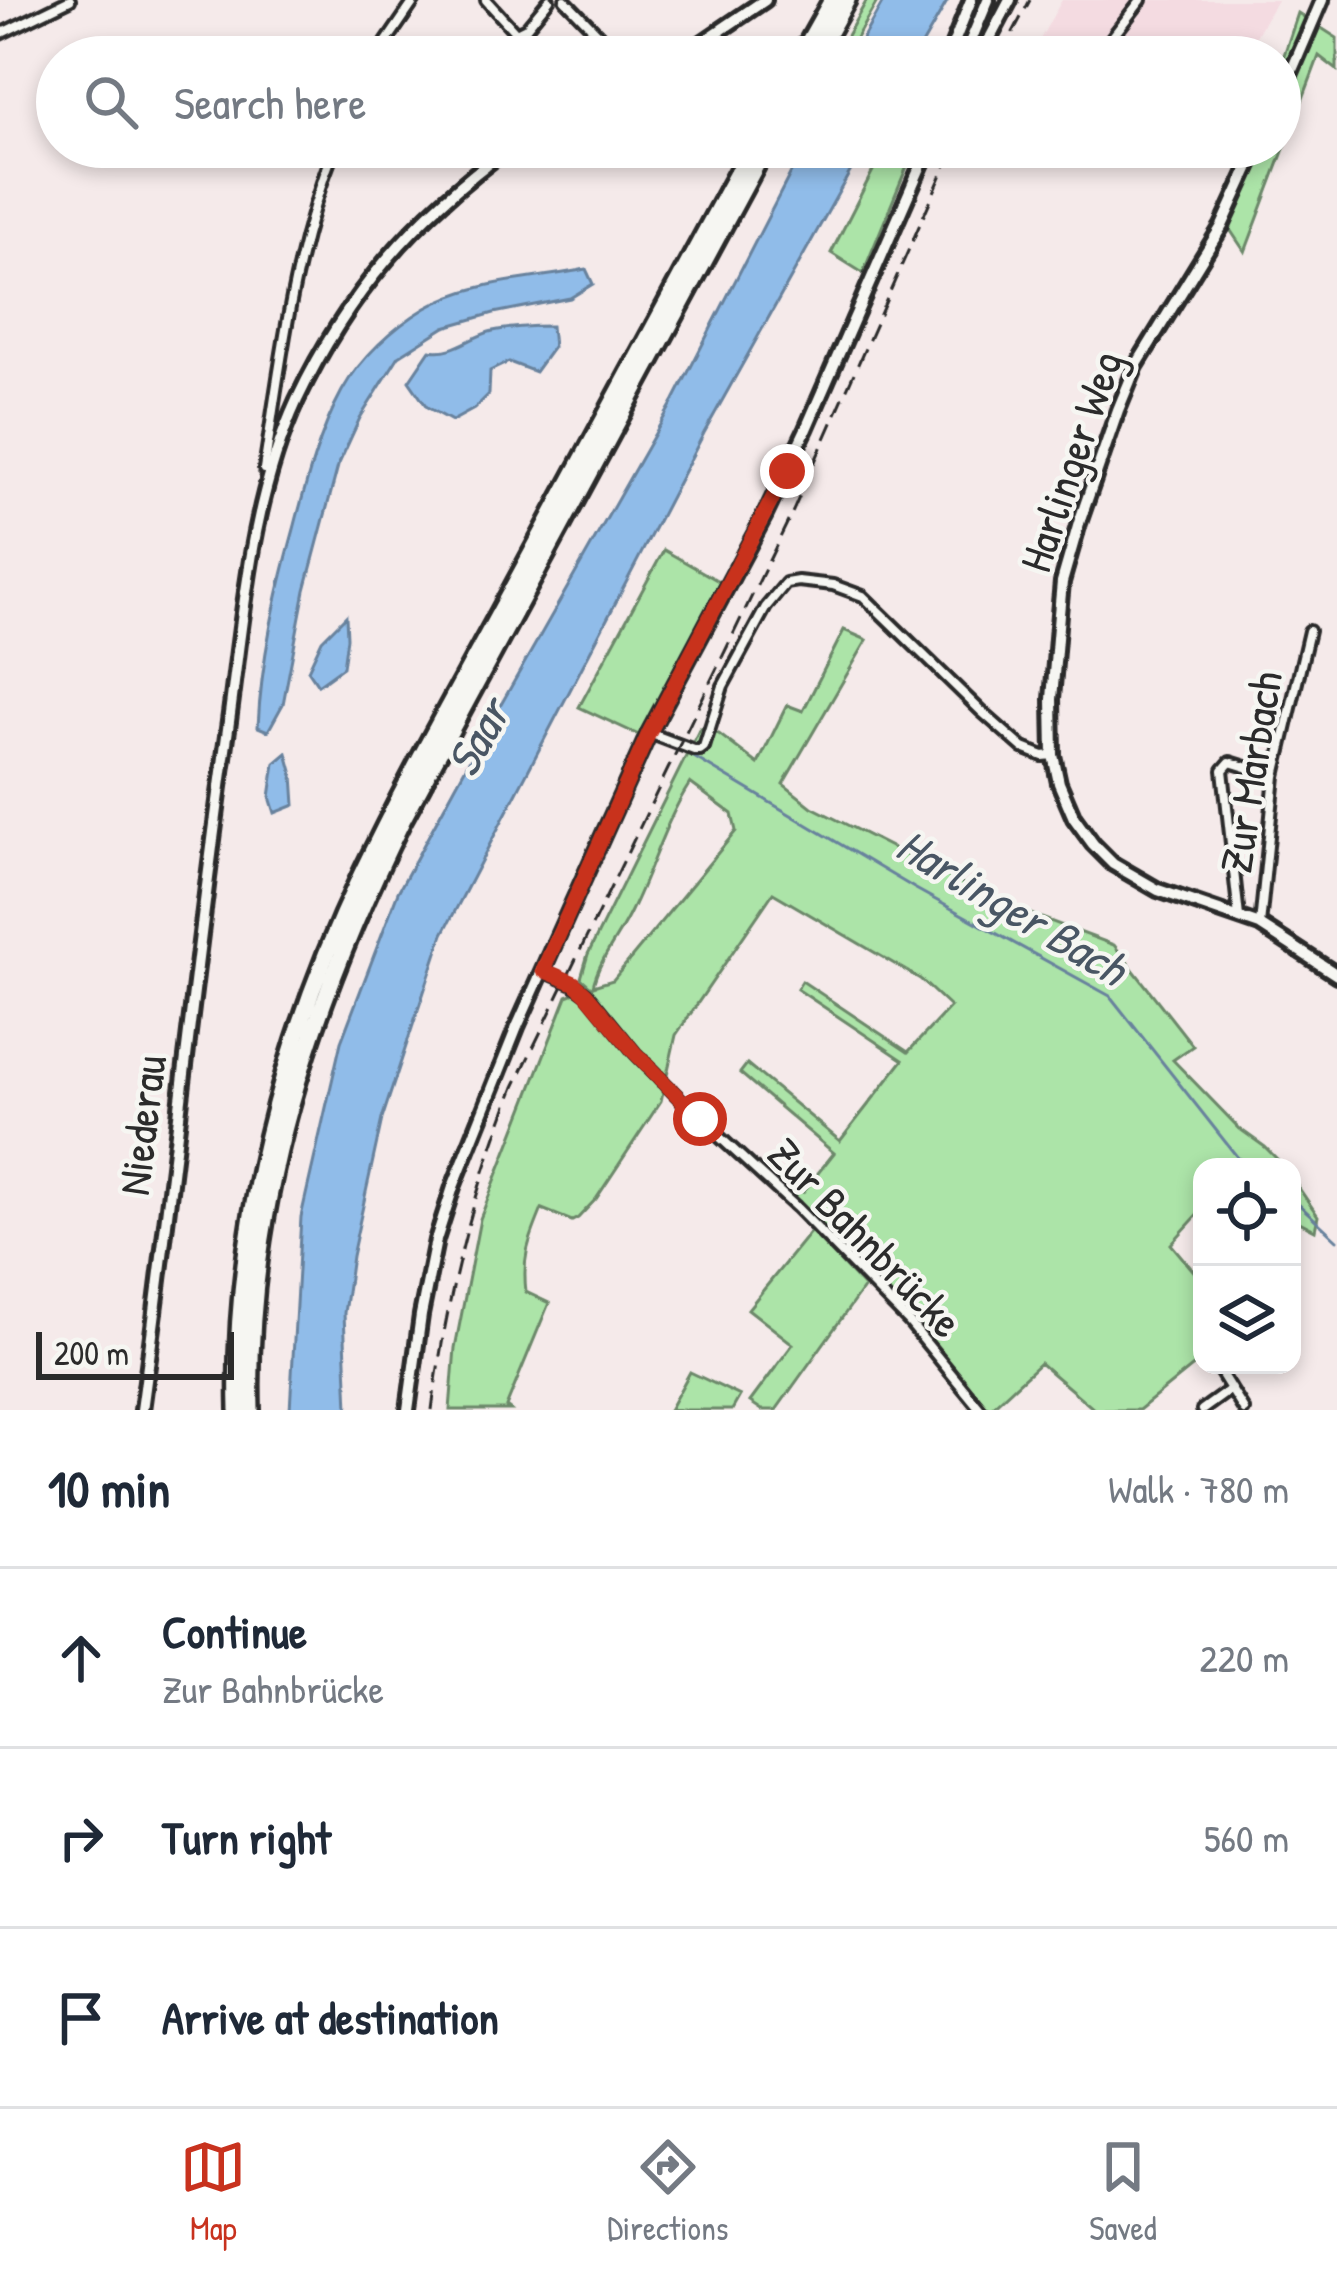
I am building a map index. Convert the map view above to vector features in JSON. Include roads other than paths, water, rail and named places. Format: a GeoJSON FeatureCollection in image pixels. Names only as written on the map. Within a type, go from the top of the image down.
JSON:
{"type":"FeatureCollection","features":[{"type":"Feature","properties":{"kind":"highway"},"geometry":{"type":"LineString","coordinates":[[812,36],[832,0]]}},
{"type":"Feature","properties":{"kind":"highway"},"geometry":{"type":"LineString","coordinates":[[827,36],[847,0]]}},
{"type":"Feature","properties":{"kind":"highway"},"geometry":{"type":"LineString","coordinates":[[238,1410],[238,1330],[246,1252],[266,1148],[283,1083],[337,928],[359,877],[444,729],[740,168]]}},
{"type":"Feature","properties":{"kind":"highway"},"geometry":{"type":"LineString","coordinates":[[444,729],[754,168]]}},
{"type":"Feature","properties":{"kind":"highway"},"geometry":{"type":"LineString","coordinates":[[251,1410],[251,1331],[259,1255],[296,1086],[349,933],[430,755]]}},
{"type":"Feature","properties":{"kind":"main road"},"geometry":{"type":"LineString","coordinates":[[956,36],[971,0]]}},
{"type":"Feature","properties":{"kind":"main road"},"geometry":{"type":"LineString","coordinates":[[973,36],[988,0]]}},
{"type":"Feature","properties":{"kind":"main road"},"geometry":{"type":"LineString","coordinates":[[991,36],[1010,0]]}},
{"type":"Feature","properties":{"kind":"main road"},"geometry":{"type":"LineString","coordinates":[[1301,49],[1322,0]]}},
{"type":"Feature","properties":{"kind":"main road"},"geometry":{"type":"LineString","coordinates":[[714,36],[762,3]]}},
{"type":"Feature","properties":{"kind":"main road","name":"Niederau"},"geometry":{"type":"LineString","coordinates":[[142,1410],[211,848],[260,513],[297,402],[346,313],[430,211],[484,168]]}},
{"type":"Feature","properties":{"kind":"main road"},"geometry":{"type":"LineString","coordinates":[[408,1410],[421,1316],[443,1218],[485,1105],[649,733],[787,471],[920,168]]}},
{"type":"Feature","properties":{"kind":"main road","name":"Harlinger Weg"},"geometry":{"type":"LineString","coordinates":[[1248,168],[1222,226],[1136,366],[1087,500],[1062,582],[1052,699],[1053,755],[1068,807],[1113,864],[1158,890],[1260,925],[1337,975]]}},
{"type":"Feature","properties":{"kind":"street"},"geometry":{"type":"LineString","coordinates":[[0,34],[70,0]]}},
{"type":"Feature","properties":{"kind":"street"},"geometry":{"type":"LineString","coordinates":[[390,36],[415,0]]}},
{"type":"Feature","properties":{"kind":"street"},"geometry":{"type":"LineString","coordinates":[[486,0],[517,32],[549,0]]}},
{"type":"Feature","properties":{"kind":"street"},"geometry":{"type":"LineString","coordinates":[[565,0],[599,35]]}},
{"type":"Feature","properties":{"kind":"street"},"geometry":{"type":"LineString","coordinates":[[1114,36],[1142,0]]}},
{"type":"Feature","properties":{"kind":"street"},"geometry":{"type":"LineString","coordinates":[[264,469],[290,298],[328,168]]}},
{"type":"Feature","properties":{"kind":"street"},"geometry":{"type":"LineString","coordinates":[[276,393],[297,402]]}},
{"type":"Feature","properties":{"kind":"street"},"geometry":{"type":"LineString","coordinates":[[649,733],[694,750],[704,747],[724,686],[766,607],[786,583],[798,581],[847,588],[863,596],[1023,748],[1053,755]]}},
{"type":"Feature","properties":{"kind":"street","name":"Zur Marbach"},"geometry":{"type":"LineString","coordinates":[[1260,925],[1276,776],[1309,631]]}},
{"type":"Feature","properties":{"kind":"street"},"geometry":{"type":"LineString","coordinates":[[1239,917],[1223,770],[1237,763],[1276,776]]}},
{"type":"Feature","properties":{"kind":"street","name":"Zur Bahnbrücke"},"geometry":{"type":"LineString","coordinates":[[543,970],[574,983],[586,994],[635,1053],[909,1322],[981,1410]]}},
{"type":"Feature","properties":{"kind":"street"},"geometry":{"type":"LineString","coordinates":[[1222,1374],[1244,1410]]}},
{"type":"Feature","properties":{"kind":"street"},"geometry":{"type":"LineString","coordinates":[[1202,1410],[1231,1389]]}},
{"type":"Feature","properties":{"kind":"water"},"geometry":{"type":"Polygon","coordinates":[[[884,0],[948,0],[927,36],[864,36],[884,0]]]}},
{"type":"Feature","properties":{"kind":"water"},"geometry":{"type":"Polygon","coordinates":[[[793,168],[852,168],[704,433],[443,934],[382,1119],[352,1256],[344,1313],[348,1410],[290,1410],[301,1217],[341,1042],[398,892],[674,400],[793,168]]]}},
{"type":"Feature","properties":{"kind":"water"},"geometry":{"type":"Polygon","coordinates":[[[586,269],[593,284],[570,298],[445,327],[399,356],[360,418],[338,466],[305,590],[283,704],[268,731],[258,727],[266,652],[287,554],[320,441],[349,379],[390,334],[444,299],[484,286],[586,269]]]}},
{"type":"Feature","properties":{"kind":"water"},"geometry":{"type":"Polygon","coordinates":[[[551,326],[553,347],[535,372],[509,362],[490,371],[489,394],[452,421],[427,407],[409,381],[430,350],[454,348],[493,331],[551,326]]]}},
{"type":"Feature","properties":{"kind":"water"},"geometry":{"type":"Polygon","coordinates":[[[346,616],[343,667],[318,685],[308,670],[322,640],[346,616]]]}},
{"type":"Feature","properties":{"kind":"water"},"geometry":{"type":"Polygon","coordinates":[[[287,753],[295,805],[275,813],[270,797],[275,763],[287,753]]]}},
{"type":"Feature","properties":{"kind":"waterway","name":"Harlinger Bach"},"geometry":{"type":"LineString","coordinates":[[692,756],[914,888],[1110,996],[1238,1158]]}},
{"type":"Feature","properties":{"kind":"waterway","name":"Harlinger Bach"},"geometry":{"type":"LineString","coordinates":[[1301,1206],[1337,1240]]}},
{"type":"Feature","properties":{"kind":"railway"},"geometry":{"type":"LineString","coordinates":[[1011,36],[1030,0]]}},
{"type":"Feature","properties":{"kind":"railway"},"geometry":{"type":"LineString","coordinates":[[432,1410],[463,1246],[514,1087],[793,511],[945,168]]}},
{"type":"Feature","properties":{"kind":"water label","name":"Saar"},"geometry":{"type":"Point","coordinates":[477,737]}}]}
